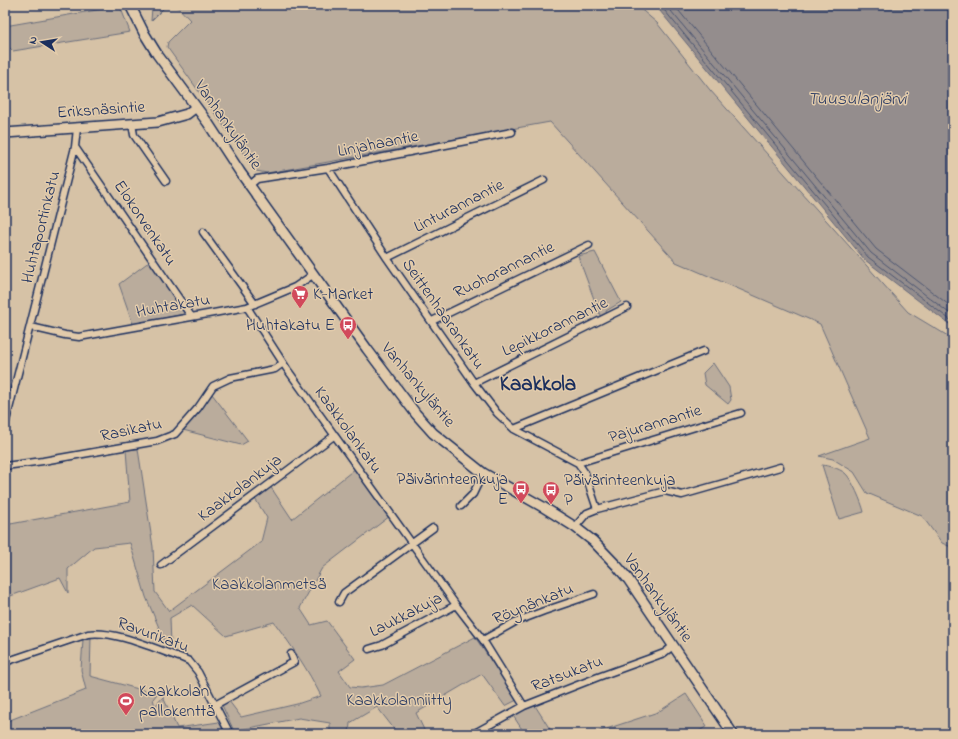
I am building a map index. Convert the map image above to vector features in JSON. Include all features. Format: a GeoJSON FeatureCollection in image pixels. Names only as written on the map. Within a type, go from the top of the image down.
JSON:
{"type":"FeatureCollection","features":[{"type":"Feature","properties":{"kind":"street","name":"Vanhankyläntie"},"geometry":{"type":"LineString","coordinates":[[130,5],[144,33],[157,54],[367,349],[416,414],[433,433],[483,473],[575,527],[592,541],[617,566],[733,734]]}},
{"type":"Feature","properties":{"kind":"street","name":"Eriksnäsintie"},"geometry":{"type":"LineString","coordinates":[[5,133],[158,122],[187,114],[196,107]]}},
{"type":"Feature","properties":{"kind":"street"},"geometry":{"type":"LineString","coordinates":[[132,124],[134,136],[166,181]]}},
{"type":"Feature","properties":{"kind":"street","name":"Huhtaportinkatu"},"geometry":{"type":"LineString","coordinates":[[5,425],[31,327],[75,146],[77,128]]}},
{"type":"Feature","properties":{"kind":"street","name":"Linjahaantie"},"geometry":{"type":"LineString","coordinates":[[250,185],[257,179],[328,168],[512,132]]}},
{"type":"Feature","properties":{"kind":"street","name":"Elokorvenkatu"},"geometry":{"type":"LineString","coordinates":[[75,146],[191,316]]}},
{"type":"Feature","properties":{"kind":"street","name":"Seittenhaarankatu"},"geometry":{"type":"LineString","coordinates":[[328,168],[387,258],[497,414],[514,429],[578,463]]}},
{"type":"Feature","properties":{"kind":"street","name":"Linturannantie"},"geometry":{"type":"LineString","coordinates":[[387,258],[544,180]]}},
{"type":"Feature","properties":{"kind":"street"},"geometry":{"type":"LineString","coordinates":[[203,232],[255,304]]}},
{"type":"Feature","properties":{"kind":"street","name":"Ruohorannantie"},"geometry":{"type":"LineString","coordinates":[[432,321],[589,245]]}},
{"type":"Feature","properties":{"kind":"street","name":"Huhtakatu"},"geometry":{"type":"LineString","coordinates":[[31,327],[79,337],[247,307],[295,287],[314,274]]}},
{"type":"Feature","properties":{"kind":"street","name":"Kaakkolankatu"},"geometry":{"type":"LineString","coordinates":[[247,307],[283,363],[456,605],[483,640],[524,706]]}},
{"type":"Feature","properties":{"kind":"street","name":"Lepikkorannantie"},"geometry":{"type":"LineString","coordinates":[[474,383],[627,307]]}},
{"type":"Feature","properties":{"kind":"street"},"geometry":{"type":"LineString","coordinates":[[514,429],[704,351]]}},
{"type":"Feature","properties":{"kind":"street","name":"Rasikatu"},"geometry":{"type":"LineString","coordinates":[[5,466],[157,442],[175,434],[198,408],[213,386],[230,378],[276,369],[283,363]]}},
{"type":"Feature","properties":{"kind":"street","name":"Pajurannantie"},"geometry":{"type":"LineString","coordinates":[[578,463],[741,412]]}},
{"type":"Feature","properties":{"kind":"street","name":"Kaakkolankuja"},"geometry":{"type":"LineString","coordinates":[[161,564],[335,436]]}},
{"type":"Feature","properties":{"kind":"street"},"geometry":{"type":"LineString","coordinates":[[578,463],[585,473],[597,509]]}},
{"type":"Feature","properties":{"kind":"street"},"geometry":{"type":"LineString","coordinates":[[575,527],[587,514],[597,509],[665,491],[682,495],[780,468]]}},
{"type":"Feature","properties":{"kind":"street"},"geometry":{"type":"LineString","coordinates":[[461,506],[473,494],[483,473]]}},
{"type":"Feature","properties":{"kind":"street"},"geometry":{"type":"LineString","coordinates":[[339,602],[344,593],[433,528]]}},
{"type":"Feature","properties":{"kind":"street","name":"Röynänkatu"},"geometry":{"type":"LineString","coordinates":[[483,640],[514,622],[594,594]]}},
{"type":"Feature","properties":{"kind":"street","name":"Laukkakuja"},"geometry":{"type":"LineString","coordinates":[[369,649],[382,645],[456,605]]}},
{"type":"Feature","properties":{"kind":"street","name":"Ravurikatu"},"geometry":{"type":"LineString","coordinates":[[5,662],[88,634],[98,632],[113,634],[189,661],[198,672],[230,734]]}},
{"type":"Feature","properties":{"kind":"street","name":"Ratsukatu"},"geometry":{"type":"LineString","coordinates":[[473,734],[524,706],[664,653],[673,646]]}},
{"type":"Feature","properties":{"kind":"street"},"geometry":{"type":"LineString","coordinates":[[215,705],[294,662],[291,654]]}},
{"type":"Feature","properties":{"kind":"green space"},"geometry":{"type":"Polygon","coordinates":[[[140,5],[167,5],[151,21],[152,7],[141,9],[140,5]]]}},
{"type":"Feature","properties":{"kind":"green space"},"geometry":{"type":"Polygon","coordinates":[[[176,5],[636,5],[657,23],[710,90],[908,312],[953,339],[953,548],[942,543],[922,516],[867,493],[854,472],[833,459],[819,456],[870,438],[820,324],[676,262],[550,122],[267,173],[256,171],[167,47],[168,42],[190,20],[176,5]]]}},
{"type":"Feature","properties":{"kind":"green space"},"geometry":{"type":"Polygon","coordinates":[[[120,6],[130,32],[13,51],[5,43],[5,26],[120,6]]]}},
{"type":"Feature","properties":{"kind":"green space"},"geometry":{"type":"Polygon","coordinates":[[[595,252],[621,302],[606,311],[607,315],[601,318],[578,256],[595,252]]]}},
{"type":"Feature","properties":{"kind":"green space"},"geometry":{"type":"Polygon","coordinates":[[[150,261],[185,314],[133,324],[119,284],[150,261]]]}},
{"type":"Feature","properties":{"kind":"green space"},"geometry":{"type":"Polygon","coordinates":[[[713,363],[729,387],[731,400],[728,404],[705,385],[703,373],[713,363]]]}},
{"type":"Feature","properties":{"kind":"green space"},"geometry":{"type":"Polygon","coordinates":[[[212,394],[248,441],[241,445],[183,430],[212,394]]]}},
{"type":"Feature","properties":{"kind":"green space"},"geometry":{"type":"Polygon","coordinates":[[[138,449],[153,547],[155,592],[169,611],[261,542],[267,518],[254,497],[270,486],[292,519],[356,468],[390,516],[322,568],[300,608],[311,625],[327,621],[355,659],[339,671],[350,687],[361,688],[383,685],[475,637],[517,700],[505,706],[482,674],[416,713],[426,734],[398,734],[377,707],[350,723],[349,734],[330,734],[330,723],[299,718],[234,731],[222,705],[229,701],[241,717],[297,704],[321,696],[299,658],[274,622],[226,636],[192,605],[170,618],[171,645],[165,642],[146,597],[130,543],[94,547],[68,569],[68,593],[60,578],[5,598],[5,525],[130,502],[126,450],[138,449]]]}},
{"type":"Feature","properties":{"kind":"green space"},"geometry":{"type":"Polygon","coordinates":[[[822,465],[837,469],[848,476],[856,491],[864,512],[839,519],[822,465]]]}},
{"type":"Feature","properties":{"kind":"green space"},"geometry":{"type":"Polygon","coordinates":[[[91,638],[90,676],[157,694],[153,699],[155,706],[163,697],[177,728],[219,722],[225,734],[5,734],[5,722],[86,690],[81,670],[83,639],[91,638]]]}},
{"type":"Feature","properties":{"kind":"green space"},"geometry":{"type":"Polygon","coordinates":[[[686,694],[707,726],[695,734],[591,734],[658,712],[686,694]]]}},
{"type":"Feature","properties":{"kind":"green space"},"geometry":{"type":"Polygon","coordinates":[[[534,704],[553,734],[525,734],[512,714],[534,704]]]}},
{"type":"Feature","properties":{"kind":"water","name":"Tuusulanjärvi"},"geometry":{"type":"Polygon","coordinates":[[[655,5],[953,5],[953,327],[865,260],[655,5]]]}},
{"type":"Feature","properties":{"kind":"place","name":"K-Market"},"geometry":{"type":"Point","coordinates":[300,309]}},
{"type":"Feature","properties":{"kind":"place","name":"Huhtakatu E"},"geometry":{"type":"Point","coordinates":[348,340]}},
{"type":"Feature","properties":{"kind":"place","name":"Päivärinteenkuja E"},"geometry":{"type":"Point","coordinates":[521,504]}},
{"type":"Feature","properties":{"kind":"place","name":"Päivärinteenkuja P"},"geometry":{"type":"Point","coordinates":[551,505]}},
{"type":"Feature","properties":{"kind":"place","name":"Kaakkolan pallokenttä"},"geometry":{"type":"Point","coordinates":[126,716]}},
{"type":"Feature","properties":{"kind":"district","name":"Kaakkola"},"geometry":{"type":"Point","coordinates":[538,385]}},
{"type":"Feature","properties":{"kind":"park label","name":"Kaakkolanmetsä"},"geometry":{"type":"Point","coordinates":[269,584]}},
{"type":"Feature","properties":{"kind":"park label","name":"Kaakkolanniitty"},"geometry":{"type":"Point","coordinates":[399,700]}}]}
